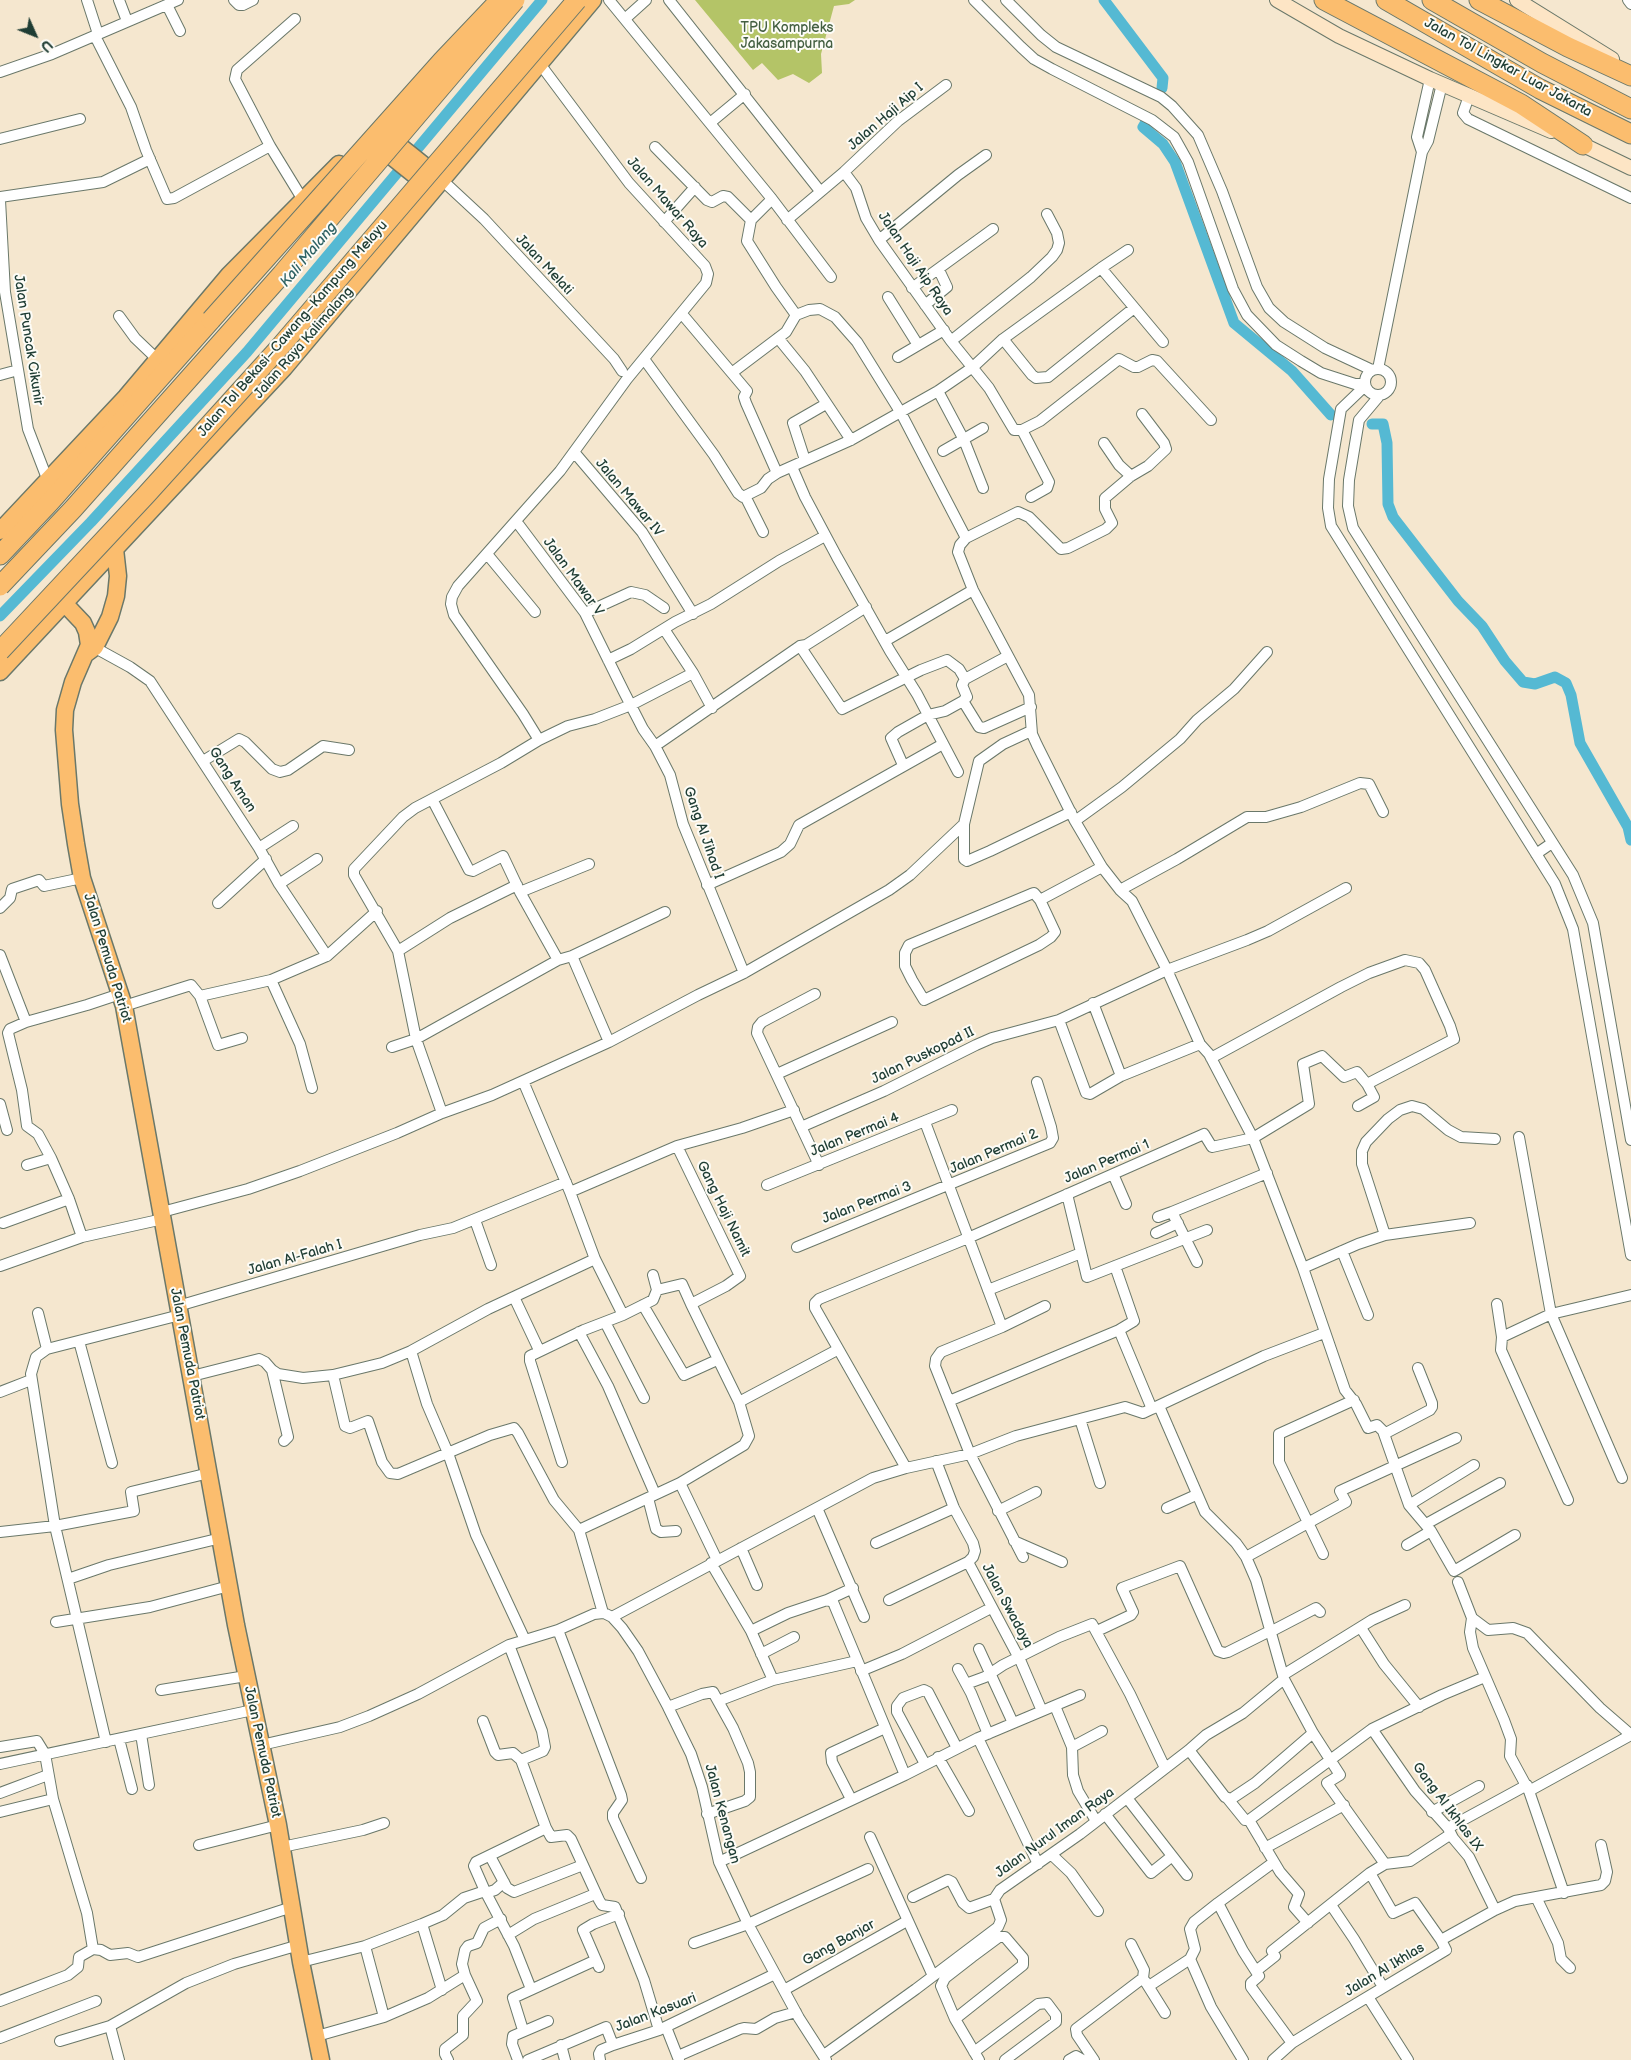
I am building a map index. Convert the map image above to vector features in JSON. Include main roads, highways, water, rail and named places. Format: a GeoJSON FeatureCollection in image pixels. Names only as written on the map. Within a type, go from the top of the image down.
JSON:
{"type":"FeatureCollection","features":[{"type":"Feature","properties":{"kind":"highway"},"geometry":{"type":"LineString","coordinates":[[0,555],[50,502],[442,61],[500,0]]}},
{"type":"Feature","properties":{"kind":"highway"},"geometry":{"type":"LineString","coordinates":[[0,586],[73,509],[282,274],[515,0]]}},
{"type":"Feature","properties":{"kind":"highway","name":"Jalan Tol Bekasi–Cawang–Kampung Melayu"},"geometry":{"type":"LineString","coordinates":[[0,651],[146,495],[272,355],[577,0]]}},
{"type":"Feature","properties":{"kind":"highway"},"geometry":{"type":"LineString","coordinates":[[1324,0],[1521,104],[1583,145]]}},
{"type":"Feature","properties":{"kind":"highway","name":"Jalan Tol Lingkar Luar Jakarta"},"geometry":{"type":"LineString","coordinates":[[1386,0],[1540,89],[1631,134]]}},
{"type":"Feature","properties":{"kind":"highway","name":"Jalan Tol Lingkar Luar Jakarta"},"geometry":{"type":"LineString","coordinates":[[1432,0],[1542,63],[1631,109]]}},
{"type":"Feature","properties":{"kind":"highway"},"geometry":{"type":"LineString","coordinates":[[1479,0],[1568,47],[1631,76]]}},
{"type":"Feature","properties":{"kind":"main road"},"geometry":{"type":"LineString","coordinates":[[0,531],[158,360],[229,275],[371,131],[488,0]]}},
{"type":"Feature","properties":{"kind":"main road","name":"Jalan Raya Kalimalang"},"geometry":{"type":"LineString","coordinates":[[0,672],[284,368],[435,183],[540,64],[593,0]]}},
{"type":"Feature","properties":{"kind":"main road"},"geometry":{"type":"LineString","coordinates":[[371,131],[435,183]]}},
{"type":"Feature","properties":{"kind":"main road","name":"Jalan Pemuda Patriot"},"geometry":{"type":"LineString","coordinates":[[115,550],[118,576],[116,596],[110,617],[90,648],[68,694],[65,710],[64,730],[70,804],[82,878],[122,1000],[163,1216],[229,1586],[278,1825],[300,1954],[321,2060]]}},
{"type":"Feature","properties":{"kind":"main road"},"geometry":{"type":"LineString","coordinates":[[65,604],[83,623],[90,648]]}},
{"type":"Feature","properties":{"kind":"waterway","name":"Kali Malang"},"geometry":{"type":"LineString","coordinates":[[0,616],[91,522],[247,352],[542,0]]}},
{"type":"Feature","properties":{"kind":"waterway"},"geometry":{"type":"LineString","coordinates":[[1104,0],[1163,78],[1162,88]]}},
{"type":"Feature","properties":{"kind":"waterway"},"geometry":{"type":"LineString","coordinates":[[1146,122],[1143,127],[1163,144],[1175,162],[1234,323],[1292,371],[1331,415]]}},
{"type":"Feature","properties":{"kind":"waterway"},"geometry":{"type":"LineString","coordinates":[[1372,424],[1383,424],[1387,443],[1388,504],[1393,517],[1458,601],[1482,626],[1505,661],[1523,682],[1535,684],[1555,677],[1566,683],[1571,695],[1580,743],[1628,827],[1631,840]]}},
{"type":"Feature","properties":{"kind":"park label","name":"TPU Kompleks Jakasampurna"},"geometry":{"type":"Point","coordinates":[787,36]}}]}
